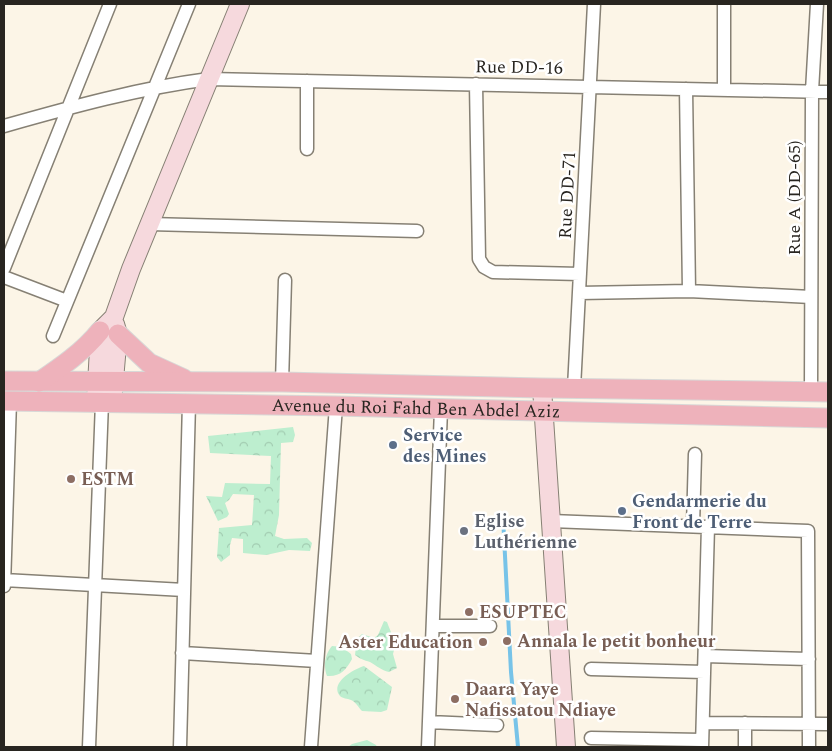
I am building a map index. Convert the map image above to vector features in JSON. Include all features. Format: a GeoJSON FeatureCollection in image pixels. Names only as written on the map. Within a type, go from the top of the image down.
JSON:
{"type":"FeatureCollection","features":[{"type":"Feature","properties":{"kind":"main road"},"geometry":{"type":"LineString","coordinates":[[103,402],[111,327],[150,224],[240,4]]}},
{"type":"Feature","properties":{"kind":"main road"},"geometry":{"type":"LineString","coordinates":[[38,382],[70,361],[111,327]]}},
{"type":"Feature","properties":{"kind":"main road"},"geometry":{"type":"LineString","coordinates":[[111,327],[149,363],[192,382]]}},
{"type":"Feature","properties":{"kind":"main road","name":"Avenue du Roi Fahd Ben Abdel Aziz"},"geometry":{"type":"LineString","coordinates":[[4,381],[282,382],[819,392]]}},
{"type":"Feature","properties":{"kind":"main road"},"geometry":{"type":"LineString","coordinates":[[542,388],[566,747]]}},
{"type":"Feature","properties":{"kind":"main road","name":"Avenue du Roi Fahd Ben Abdel Aziz"},"geometry":{"type":"LineString","coordinates":[[7,401],[336,406],[828,418]]}},
{"type":"Feature","properties":{"kind":"street"},"geometry":{"type":"LineString","coordinates":[[4,268],[110,4]]}},
{"type":"Feature","properties":{"kind":"street"},"geometry":{"type":"LineString","coordinates":[[52,336],[189,4]]}},
{"type":"Feature","properties":{"kind":"street","name":"Rue DD-71"},"geometry":{"type":"LineString","coordinates":[[574,388],[594,4]]}},
{"type":"Feature","properties":{"kind":"street"},"geometry":{"type":"LineString","coordinates":[[724,4],[724,90]]}},
{"type":"Feature","properties":{"kind":"street","name":"Rue A (DD-65)"},"geometry":{"type":"LineString","coordinates":[[817,4],[812,91],[811,297],[819,392]]}},
{"type":"Feature","properties":{"kind":"street","name":"Rue DD-16"},"geometry":{"type":"LineString","coordinates":[[4,126],[69,108],[173,84],[209,79],[828,92]]}},
{"type":"Feature","properties":{"kind":"street"},"geometry":{"type":"LineString","coordinates":[[307,81],[308,149]]}},
{"type":"Feature","properties":{"kind":"street"},"geometry":{"type":"LineString","coordinates":[[476,84],[479,259],[484,267],[493,272],[580,274]]}},
{"type":"Feature","properties":{"kind":"street"},"geometry":{"type":"LineString","coordinates":[[686,89],[689,291]]}},
{"type":"Feature","properties":{"kind":"street"},"geometry":{"type":"LineString","coordinates":[[150,224],[417,231]]}},
{"type":"Feature","properties":{"kind":"street"},"geometry":{"type":"LineString","coordinates":[[4,276],[67,301]]}},
{"type":"Feature","properties":{"kind":"street"},"geometry":{"type":"LineString","coordinates":[[282,382],[285,280]]}},
{"type":"Feature","properties":{"kind":"street"},"geometry":{"type":"LineString","coordinates":[[579,293],[689,291],[811,297]]}},
{"type":"Feature","properties":{"kind":"street"},"geometry":{"type":"LineString","coordinates":[[4,586],[7,401]]}},
{"type":"Feature","properties":{"kind":"street"},"geometry":{"type":"LineString","coordinates":[[89,747],[103,402]]}},
{"type":"Feature","properties":{"kind":"street"},"geometry":{"type":"LineString","coordinates":[[180,747],[189,403]]}},
{"type":"Feature","properties":{"kind":"street"},"geometry":{"type":"LineString","coordinates":[[311,747],[336,406]]}},
{"type":"Feature","properties":{"kind":"street"},"geometry":{"type":"LineString","coordinates":[[428,747],[442,409]]}},
{"type":"Feature","properties":{"kind":"street"},"geometry":{"type":"LineString","coordinates":[[693,526],[695,454]]}},
{"type":"Feature","properties":{"kind":"street"},"geometry":{"type":"LineString","coordinates":[[551,521],[808,530],[809,747]]}},
{"type":"Feature","properties":{"kind":"street"},"geometry":{"type":"LineString","coordinates":[[591,738],[702,744],[708,526]]}},
{"type":"Feature","properties":{"kind":"street"},"geometry":{"type":"LineString","coordinates":[[4,580],[184,590]]}},
{"type":"Feature","properties":{"kind":"street"},"geometry":{"type":"LineString","coordinates":[[432,626],[490,626]]}},
{"type":"Feature","properties":{"kind":"street"},"geometry":{"type":"LineString","coordinates":[[182,653],[318,661]]}},
{"type":"Feature","properties":{"kind":"street"},"geometry":{"type":"LineString","coordinates":[[705,656],[809,659]]}},
{"type":"Feature","properties":{"kind":"street"},"geometry":{"type":"LineString","coordinates":[[591,669],[704,672]]}},
{"type":"Feature","properties":{"kind":"street"},"geometry":{"type":"LineString","coordinates":[[429,722],[497,725]]}},
{"type":"Feature","properties":{"kind":"street"},"geometry":{"type":"LineString","coordinates":[[703,723],[828,724]]}},
{"type":"Feature","properties":{"kind":"street"},"geometry":{"type":"LineString","coordinates":[[745,723],[745,747]]}},
{"type":"Feature","properties":{"kind":"green space"},"geometry":{"type":"Polygon","coordinates":[[[293,427],[295,435],[293,442],[281,443],[279,515],[275,536],[284,539],[307,538],[312,543],[310,551],[289,550],[266,555],[243,553],[243,539],[232,538],[230,555],[221,562],[217,557],[219,528],[252,525],[254,495],[233,494],[225,503],[229,514],[218,521],[206,496],[222,497],[225,483],[270,484],[271,456],[210,453],[208,436],[293,427]]]}},
{"type":"Feature","properties":{"kind":"green space"},"geometry":{"type":"Polygon","coordinates":[[[384,621],[387,622],[393,638],[393,654],[397,668],[389,672],[355,655],[357,639],[362,634],[374,638],[378,635],[384,621]]]}},
{"type":"Feature","properties":{"kind":"green space"},"geometry":{"type":"Polygon","coordinates":[[[332,646],[340,647],[347,651],[351,654],[352,659],[342,672],[327,676],[325,660],[332,646]]]}},
{"type":"Feature","properties":{"kind":"green space"},"geometry":{"type":"Polygon","coordinates":[[[364,666],[392,687],[387,710],[381,712],[362,711],[352,701],[342,698],[337,691],[344,677],[364,666]]]}},
{"type":"Feature","properties":{"kind":"green space"},"geometry":{"type":"Polygon","coordinates":[[[367,740],[377,747],[348,747],[352,744],[367,740]]]}},
{"type":"Feature","properties":{"kind":"waterway"},"geometry":{"type":"LineString","coordinates":[[503,517],[511,672],[518,747]]}},
{"type":"Feature","properties":{"kind":"place","name":"Service des Mines"},"geometry":{"type":"Point","coordinates":[393,445]}},
{"type":"Feature","properties":{"kind":"place","name":"ESTM"},"geometry":{"type":"Point","coordinates":[71,479]}},
{"type":"Feature","properties":{"kind":"place","name":"Gendarmerie du Front de Terre"},"geometry":{"type":"Point","coordinates":[622,511]}},
{"type":"Feature","properties":{"kind":"place","name":"Eglise Luthérienne"},"geometry":{"type":"Point","coordinates":[464,531]}},
{"type":"Feature","properties":{"kind":"place","name":"ESUPTEC"},"geometry":{"type":"Point","coordinates":[469,612]}},
{"type":"Feature","properties":{"kind":"place","name":"Annala le petit bonheur"},"geometry":{"type":"Point","coordinates":[507,641]}},
{"type":"Feature","properties":{"kind":"place","name":"Aster Education"},"geometry":{"type":"Point","coordinates":[483,642]}},
{"type":"Feature","properties":{"kind":"place","name":"Daara Yaye Nafissatou Ndiaye"},"geometry":{"type":"Point","coordinates":[455,699]}}]}
